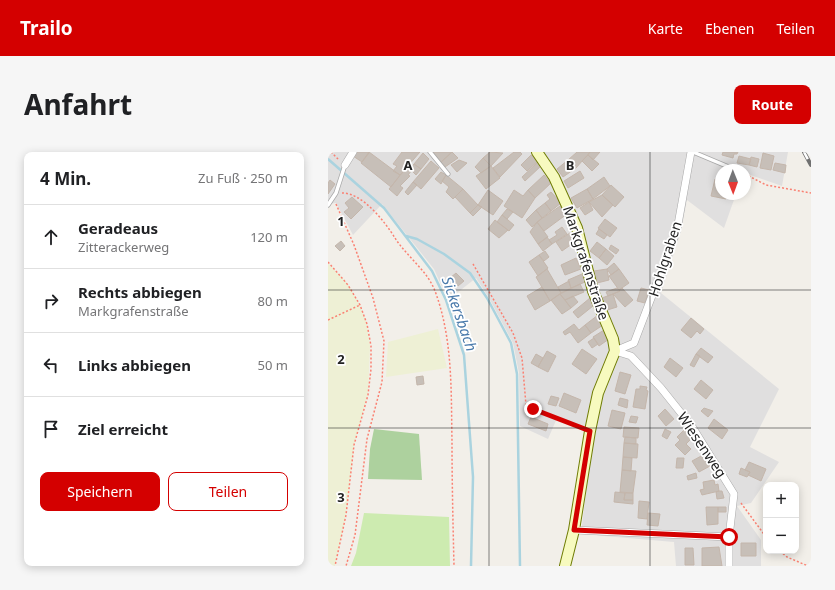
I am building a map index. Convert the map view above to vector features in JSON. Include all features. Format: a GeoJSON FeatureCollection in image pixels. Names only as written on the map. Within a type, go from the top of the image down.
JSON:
{"type":"FeatureCollection","features":[{"type":"Feature","properties":{"kind":"street"},"geometry":{"type":"LineString","coordinates":[[344,166],[353,152]]}},
{"type":"Feature","properties":{"kind":"street","name":"Markgrafenstraße"},"geometry":{"type":"LineString","coordinates":[[538,152],[554,177],[577,228],[593,291],[613,339],[615,351]]}},
{"type":"Feature","properties":{"kind":"street","name":"Hohlgraben"},"geometry":{"type":"LineString","coordinates":[[615,351],[634,343],[658,284],[677,230],[692,152]]}},
{"type":"Feature","properties":{"kind":"street"},"geometry":{"type":"LineString","coordinates":[[565,566],[574,530],[590,431],[598,393],[615,351]]}},
{"type":"Feature","properties":{"kind":"street","name":"Wiesenweg"},"geometry":{"type":"LineString","coordinates":[[615,351],[631,356],[661,388],[693,428],[734,494]]}},
{"type":"Feature","properties":{"kind":"street"},"geometry":{"type":"LineString","coordinates":[[729,566],[729,537],[734,494]]}},
{"type":"Feature","properties":{"kind":"street"},"geometry":{"type":"LineString","coordinates":[[574,530],[729,537]]}},
{"type":"Feature","properties":{"kind":"lane"},"geometry":{"type":"LineString","coordinates":[[430,152],[448,174]]}},
{"type":"Feature","properties":{"kind":"lane"},"geometry":{"type":"LineString","coordinates":[[692,152],[721,164]]}},
{"type":"Feature","properties":{"kind":"lane"},"geometry":{"type":"LineString","coordinates":[[328,205],[336,193],[344,166]]}},
{"type":"Feature","properties":{"kind":"path"},"geometry":{"type":"LineString","coordinates":[[330,152],[344,166]]}},
{"type":"Feature","properties":{"kind":"path"},"geometry":{"type":"LineString","coordinates":[[751,177],[766,185],[811,193]]}},
{"type":"Feature","properties":{"kind":"path"},"geometry":{"type":"LineString","coordinates":[[336,193],[348,193],[356,196],[385,223],[403,250],[427,274],[435,291],[445,325],[451,368],[454,566]]}},
{"type":"Feature","properties":{"kind":"path"},"geometry":{"type":"LineString","coordinates":[[332,199],[338,207],[354,245],[373,298],[384,341],[382,382],[368,439],[355,535],[346,566]]}},
{"type":"Feature","properties":{"kind":"path"},"geometry":{"type":"LineString","coordinates":[[328,262],[348,284],[360,305],[367,324],[371,369],[368,394],[354,445],[346,515],[335,566]]}},
{"type":"Feature","properties":{"kind":"path"},"geometry":{"type":"LineString","coordinates":[[473,264],[513,333],[522,358],[526,405],[590,431]]}},
{"type":"Feature","properties":{"kind":"path"},"geometry":{"type":"LineString","coordinates":[[328,320],[360,305]]}},
{"type":"Feature","properties":{"kind":"path"},"geometry":{"type":"LineString","coordinates":[[734,494],[763,533]]}},
{"type":"Feature","properties":{"kind":"path"},"geometry":{"type":"LineString","coordinates":[[784,554],[808,566]]}},
{"type":"Feature","properties":{"kind":"shaded area"},"geometry":{"type":"Polygon","coordinates":[[[328,152],[788,152],[782,186],[751,175],[751,164],[715,164],[715,200],[734,200],[724,228],[687,200],[681,231],[661,293],[779,389],[750,447],[779,462],[765,482],[763,482],[763,485],[751,503],[737,506],[761,540],[761,566],[676,566],[674,542],[581,534],[590,456],[595,433],[557,418],[548,439],[520,426],[519,373],[513,343],[489,298],[476,278],[448,300],[434,269],[382,204],[353,235],[336,203],[328,204],[328,152]]]}},
{"type":"Feature","properties":{"kind":"green space"},"geometry":{"type":"Polygon","coordinates":[[[328,263],[348,284],[360,305],[367,324],[370,346],[368,394],[354,445],[346,515],[335,566],[328,566],[328,263]]]}},
{"type":"Feature","properties":{"kind":"green space"},"geometry":{"type":"Polygon","coordinates":[[[438,329],[447,368],[386,377],[388,342],[438,329]]]}},
{"type":"Feature","properties":{"kind":"green space"},"geometry":{"type":"Polygon","coordinates":[[[374,429],[419,434],[422,480],[368,479],[370,449],[374,429]]]}},
{"type":"Feature","properties":{"kind":"green space"},"geometry":{"type":"Polygon","coordinates":[[[364,513],[449,517],[450,566],[351,566],[356,553],[364,513]]]}},
{"type":"Feature","properties":{"kind":"building"},"geometry":{"type":"Polygon","coordinates":[[[356,152],[369,153],[362,162],[353,156],[356,152]]]}},
{"type":"Feature","properties":{"kind":"building"},"geometry":{"type":"Polygon","coordinates":[[[369,152],[400,175],[391,187],[361,163],[369,152]]]}},
{"type":"Feature","properties":{"kind":"building"},"geometry":{"type":"Polygon","coordinates":[[[402,152],[420,152],[400,175],[393,171],[397,166],[393,164],[402,152]]]}},
{"type":"Feature","properties":{"kind":"building"},"geometry":{"type":"Polygon","coordinates":[[[433,152],[452,152],[441,162],[433,152]]]}},
{"type":"Feature","properties":{"kind":"building"},"geometry":{"type":"Polygon","coordinates":[[[452,152],[458,158],[445,167],[441,162],[452,152]]]}},
{"type":"Feature","properties":{"kind":"building"},"geometry":{"type":"Polygon","coordinates":[[[490,152],[503,153],[491,166],[483,158],[490,152]]]}},
{"type":"Feature","properties":{"kind":"building"},"geometry":{"type":"Polygon","coordinates":[[[514,152],[520,152],[522,154],[500,177],[493,168],[514,152]]]}},
{"type":"Feature","properties":{"kind":"building"},"geometry":{"type":"Polygon","coordinates":[[[577,152],[590,152],[576,168],[568,160],[577,152]]]}},
{"type":"Feature","properties":{"kind":"building"},"geometry":{"type":"Polygon","coordinates":[[[590,152],[600,152],[593,160],[588,155],[590,152]]]}},
{"type":"Feature","properties":{"kind":"building"},"geometry":{"type":"Polygon","coordinates":[[[723,152],[738,152],[737,154],[734,154],[733,158],[722,155],[723,152]]]}},
{"type":"Feature","properties":{"kind":"building"},"geometry":{"type":"Polygon","coordinates":[[[423,153],[429,159],[421,169],[414,164],[423,153]]]}},
{"type":"Feature","properties":{"kind":"building"},"geometry":{"type":"Polygon","coordinates":[[[763,153],[774,156],[771,170],[760,168],[763,153]]]}},
{"type":"Feature","properties":{"kind":"building"},"geometry":{"type":"Polygon","coordinates":[[[531,155],[538,161],[527,171],[521,165],[531,155]]]}},
{"type":"Feature","properties":{"kind":"building"},"geometry":{"type":"Polygon","coordinates":[[[588,155],[599,164],[592,171],[582,161],[588,155]]]}},
{"type":"Feature","properties":{"kind":"building"},"geometry":{"type":"Polygon","coordinates":[[[739,156],[751,159],[749,164],[737,163],[739,156]]]}},
{"type":"Feature","properties":{"kind":"building"},"geometry":{"type":"Polygon","coordinates":[[[751,157],[759,159],[757,167],[749,164],[751,157]]]}},
{"type":"Feature","properties":{"kind":"building"},"geometry":{"type":"Polygon","coordinates":[[[483,158],[491,166],[481,173],[475,167],[483,158]]]}},
{"type":"Feature","properties":{"kind":"building"},"geometry":{"type":"Polygon","coordinates":[[[459,160],[467,163],[457,172],[451,165],[459,160]]]}},
{"type":"Feature","properties":{"kind":"building"},"geometry":{"type":"Polygon","coordinates":[[[568,160],[576,168],[563,177],[557,169],[568,160]]]}},
{"type":"Feature","properties":{"kind":"building"},"geometry":{"type":"Polygon","coordinates":[[[431,161],[439,168],[421,189],[413,182],[431,161]]]}},
{"type":"Feature","properties":{"kind":"building"},"geometry":{"type":"Polygon","coordinates":[[[538,162],[541,166],[525,181],[522,177],[538,162]]]}},
{"type":"Feature","properties":{"kind":"building"},"geometry":{"type":"Polygon","coordinates":[[[775,163],[786,165],[785,173],[773,170],[775,163]]]}},
{"type":"Feature","properties":{"kind":"building"},"geometry":{"type":"Polygon","coordinates":[[[414,164],[421,169],[416,175],[412,171],[414,169],[411,167],[414,164]]]}},
{"type":"Feature","properties":{"kind":"building"},"geometry":{"type":"Polygon","coordinates":[[[491,166],[500,178],[486,189],[476,176],[491,166]]]}},
{"type":"Feature","properties":{"kind":"building"},"geometry":{"type":"Polygon","coordinates":[[[407,167],[412,170],[408,175],[410,176],[400,186],[403,188],[397,196],[389,189],[407,167]]]}},
{"type":"Feature","properties":{"kind":"building"},"geometry":{"type":"Polygon","coordinates":[[[580,171],[584,178],[568,188],[564,181],[580,171]]]}},
{"type":"Feature","properties":{"kind":"building"},"geometry":{"type":"Polygon","coordinates":[[[441,172],[446,175],[441,184],[435,179],[441,172]]]}},
{"type":"Feature","properties":{"kind":"building"},"geometry":{"type":"Polygon","coordinates":[[[446,175],[463,189],[453,199],[446,192],[449,187],[442,181],[446,175]]]}},
{"type":"Feature","properties":{"kind":"building"},"geometry":{"type":"Polygon","coordinates":[[[544,175],[551,183],[535,198],[528,190],[544,175]]]}},
{"type":"Feature","properties":{"kind":"building"},"geometry":{"type":"Polygon","coordinates":[[[604,177],[610,186],[593,199],[587,189],[604,177]]]}},
{"type":"Feature","properties":{"kind":"building"},"geometry":{"type":"Polygon","coordinates":[[[715,179],[715,197],[711,196],[715,179]]]}},
{"type":"Feature","properties":{"kind":"building"},"geometry":{"type":"Polygon","coordinates":[[[330,180],[335,184],[328,194],[328,183],[330,180]]]}},
{"type":"Feature","properties":{"kind":"building"},"geometry":{"type":"Polygon","coordinates":[[[413,182],[417,185],[408,195],[405,192],[413,182]]]}},
{"type":"Feature","properties":{"kind":"building"},"geometry":{"type":"Polygon","coordinates":[[[611,185],[624,197],[615,207],[602,195],[611,185]]]}},
{"type":"Feature","properties":{"kind":"building"},"geometry":{"type":"Polygon","coordinates":[[[463,189],[478,205],[470,213],[455,197],[463,189]]]}},
{"type":"Feature","properties":{"kind":"building"},"geometry":{"type":"Polygon","coordinates":[[[587,189],[593,199],[577,208],[571,198],[587,189]]]}},
{"type":"Feature","properties":{"kind":"building"},"geometry":{"type":"Polygon","coordinates":[[[488,190],[503,201],[493,215],[478,205],[488,190]]]}},
{"type":"Feature","properties":{"kind":"building"},"geometry":{"type":"Polygon","coordinates":[[[514,190],[523,196],[528,190],[535,198],[522,218],[504,206],[514,190]]]}},
{"type":"Feature","properties":{"kind":"building"},"geometry":{"type":"Polygon","coordinates":[[[551,192],[561,203],[551,211],[545,203],[550,199],[547,195],[551,192]]]}},
{"type":"Feature","properties":{"kind":"building"},"geometry":{"type":"Polygon","coordinates":[[[602,195],[613,205],[602,217],[589,202],[602,195]]]}},
{"type":"Feature","properties":{"kind":"building"},"geometry":{"type":"Polygon","coordinates":[[[352,197],[363,207],[351,219],[344,212],[349,208],[345,203],[352,197]]]}},
{"type":"Feature","properties":{"kind":"building"},"geometry":{"type":"Polygon","coordinates":[[[589,202],[593,210],[585,215],[580,208],[589,202]]]}},
{"type":"Feature","properties":{"kind":"building"},"geometry":{"type":"Polygon","coordinates":[[[545,203],[551,211],[542,218],[536,210],[545,203]]]}},
{"type":"Feature","properties":{"kind":"building"},"geometry":{"type":"Polygon","coordinates":[[[563,204],[567,214],[544,231],[537,222],[563,204]]]}},
{"type":"Feature","properties":{"kind":"building"},"geometry":{"type":"Polygon","coordinates":[[[478,205],[482,207],[473,216],[470,213],[478,205]]]}},
{"type":"Feature","properties":{"kind":"building"},"geometry":{"type":"Polygon","coordinates":[[[507,209],[513,212],[507,219],[502,215],[507,209]]]}},
{"type":"Feature","properties":{"kind":"building"},"geometry":{"type":"Polygon","coordinates":[[[536,210],[542,218],[532,227],[526,220],[536,210]]]}},
{"type":"Feature","properties":{"kind":"building"},"geometry":{"type":"Polygon","coordinates":[[[502,215],[514,225],[509,231],[497,222],[502,215]]]}},
{"type":"Feature","properties":{"kind":"building"},"geometry":{"type":"Polygon","coordinates":[[[605,219],[617,228],[610,237],[598,228],[605,219]]]}},
{"type":"Feature","properties":{"kind":"building"},"geometry":{"type":"Polygon","coordinates":[[[495,220],[508,230],[499,238],[488,229],[495,220]]]}},
{"type":"Feature","properties":{"kind":"building"},"geometry":{"type":"Polygon","coordinates":[[[537,222],[548,237],[538,244],[530,232],[537,222]]]}},
{"type":"Feature","properties":{"kind":"building"},"geometry":{"type":"Polygon","coordinates":[[[562,227],[567,234],[552,244],[549,240],[557,235],[555,232],[562,227]]]}},
{"type":"Feature","properties":{"kind":"building"},"geometry":{"type":"Polygon","coordinates":[[[599,229],[607,235],[604,239],[596,234],[599,229]]]}},
{"type":"Feature","properties":{"kind":"building"},"geometry":{"type":"Polygon","coordinates":[[[570,233],[576,241],[562,251],[556,242],[570,233]]]}},
{"type":"Feature","properties":{"kind":"building"},"geometry":{"type":"Polygon","coordinates":[[[547,237],[552,244],[543,251],[538,244],[547,237]]]}},
{"type":"Feature","properties":{"kind":"building"},"geometry":{"type":"Polygon","coordinates":[[[341,241],[345,246],[340,251],[335,246],[341,241]]]}},
{"type":"Feature","properties":{"kind":"building"},"geometry":{"type":"Polygon","coordinates":[[[597,242],[606,249],[599,258],[590,251],[597,242]]]}},
{"type":"Feature","properties":{"kind":"building"},"geometry":{"type":"Polygon","coordinates":[[[611,245],[619,250],[616,254],[609,249],[611,245]]]}},
{"type":"Feature","properties":{"kind":"building"},"geometry":{"type":"Polygon","coordinates":[[[606,249],[614,256],[607,265],[599,258],[606,249]]]}},
{"type":"Feature","properties":{"kind":"building"},"geometry":{"type":"Polygon","coordinates":[[[545,251],[549,257],[544,261],[539,255],[545,251]]]}},
{"type":"Feature","properties":{"kind":"building"},"geometry":{"type":"Polygon","coordinates":[[[539,255],[548,268],[538,276],[529,262],[539,255]]]}},
{"type":"Feature","properties":{"kind":"building"},"geometry":{"type":"Polygon","coordinates":[[[576,258],[581,269],[565,275],[561,265],[576,258]]]}},
{"type":"Feature","properties":{"kind":"building"},"geometry":{"type":"Polygon","coordinates":[[[614,263],[619,269],[611,275],[607,269],[614,263]]]}},
{"type":"Feature","properties":{"kind":"building"},"geometry":{"type":"Polygon","coordinates":[[[547,269],[561,293],[550,301],[536,277],[547,269]]]}},
{"type":"Feature","properties":{"kind":"building"},"geometry":{"type":"Polygon","coordinates":[[[607,269],[609,280],[597,283],[594,271],[607,269]]]}},
{"type":"Feature","properties":{"kind":"building"},"geometry":{"type":"Polygon","coordinates":[[[619,269],[629,283],[619,290],[609,276],[619,269]]]}},
{"type":"Feature","properties":{"kind":"building"},"geometry":{"type":"Polygon","coordinates":[[[456,273],[464,281],[458,286],[450,278],[456,273]]]}},
{"type":"Feature","properties":{"kind":"building"},"geometry":{"type":"Polygon","coordinates":[[[582,274],[585,282],[571,288],[568,280],[582,274]]]}},
{"type":"Feature","properties":{"kind":"building"},"geometry":{"type":"Polygon","coordinates":[[[569,281],[571,288],[561,293],[558,287],[569,281]]]}},
{"type":"Feature","properties":{"kind":"building"},"geometry":{"type":"Polygon","coordinates":[[[580,284],[584,292],[565,300],[560,294],[580,284]]]}},
{"type":"Feature","properties":{"kind":"building"},"geometry":{"type":"Polygon","coordinates":[[[542,287],[550,301],[535,310],[527,296],[542,287]]]}},
{"type":"Feature","properties":{"kind":"building"},"geometry":{"type":"Polygon","coordinates":[[[617,288],[620,291],[608,296],[606,292],[617,288]]]}},
{"type":"Feature","properties":{"kind":"building"},"geometry":{"type":"Polygon","coordinates":[[[622,288],[633,300],[625,307],[613,294],[620,291],[619,290],[622,288]]]}},
{"type":"Feature","properties":{"kind":"building"},"geometry":{"type":"Polygon","coordinates":[[[641,288],[649,290],[645,303],[637,301],[641,288]]]}},
{"type":"Feature","properties":{"kind":"building"},"geometry":{"type":"Polygon","coordinates":[[[560,294],[571,308],[562,314],[551,300],[560,294]]]}},
{"type":"Feature","properties":{"kind":"building"},"geometry":{"type":"Polygon","coordinates":[[[613,294],[617,307],[604,311],[599,299],[613,294]]]}},
{"type":"Feature","properties":{"kind":"building"},"geometry":{"type":"Polygon","coordinates":[[[573,296],[578,302],[571,308],[565,300],[573,296]]]}},
{"type":"Feature","properties":{"kind":"building"},"geometry":{"type":"Polygon","coordinates":[[[590,298],[593,306],[578,318],[573,312],[590,298]]]}},
{"type":"Feature","properties":{"kind":"building"},"geometry":{"type":"Polygon","coordinates":[[[598,315],[603,325],[591,333],[585,325],[598,315]]]}},
{"type":"Feature","properties":{"kind":"building"},"geometry":{"type":"Polygon","coordinates":[[[691,318],[704,329],[700,334],[697,331],[691,338],[681,330],[691,318]]]}},
{"type":"Feature","properties":{"kind":"building"},"geometry":{"type":"Polygon","coordinates":[[[574,324],[579,330],[585,325],[591,333],[578,343],[570,332],[565,335],[563,332],[574,324]]]}},
{"type":"Feature","properties":{"kind":"building"},"geometry":{"type":"Polygon","coordinates":[[[604,330],[609,339],[599,346],[593,337],[604,330]]]}},
{"type":"Feature","properties":{"kind":"building"},"geometry":{"type":"Polygon","coordinates":[[[594,338],[598,344],[592,348],[588,342],[594,338]]]}},
{"type":"Feature","properties":{"kind":"building"},"geometry":{"type":"Polygon","coordinates":[[[701,348],[713,357],[708,363],[696,354],[701,348]]]}},
{"type":"Feature","properties":{"kind":"building"},"geometry":{"type":"Polygon","coordinates":[[[582,349],[597,359],[586,374],[572,364],[582,349]]]}},
{"type":"Feature","properties":{"kind":"building"},"geometry":{"type":"Polygon","coordinates":[[[547,351],[556,356],[548,372],[538,367],[547,351]]]}},
{"type":"Feature","properties":{"kind":"building"},"geometry":{"type":"Polygon","coordinates":[[[536,354],[543,358],[538,367],[531,363],[536,354]]]}},
{"type":"Feature","properties":{"kind":"building"},"geometry":{"type":"Polygon","coordinates":[[[696,354],[700,356],[694,367],[690,365],[696,354]]]}},
{"type":"Feature","properties":{"kind":"building"},"geometry":{"type":"Polygon","coordinates":[[[670,358],[683,368],[676,377],[664,367],[670,358]]]}},
{"type":"Feature","properties":{"kind":"building"},"geometry":{"type":"Polygon","coordinates":[[[620,372],[631,375],[625,394],[615,391],[620,372]]]}},
{"type":"Feature","properties":{"kind":"building"},"geometry":{"type":"Polygon","coordinates":[[[423,376],[424,384],[417,385],[416,377],[423,376]]]}},
{"type":"Feature","properties":{"kind":"building"},"geometry":{"type":"Polygon","coordinates":[[[701,380],[713,390],[706,399],[694,389],[701,380]]]}},
{"type":"Feature","properties":{"kind":"building"},"geometry":{"type":"Polygon","coordinates":[[[640,386],[647,387],[646,390],[648,391],[645,409],[633,407],[636,389],[640,389],[640,386]]]}},
{"type":"Feature","properties":{"kind":"building"},"geometry":{"type":"Polygon","coordinates":[[[564,393],[581,400],[576,413],[559,406],[564,393]]]}},
{"type":"Feature","properties":{"kind":"building"},"geometry":{"type":"Polygon","coordinates":[[[551,396],[559,398],[556,406],[548,404],[551,396]]]}},
{"type":"Feature","properties":{"kind":"building"},"geometry":{"type":"Polygon","coordinates":[[[620,398],[628,400],[627,408],[618,405],[620,398]]]}},
{"type":"Feature","properties":{"kind":"building"},"geometry":{"type":"Polygon","coordinates":[[[704,408],[713,411],[708,417],[701,411],[704,408]]]}},
{"type":"Feature","properties":{"kind":"building"},"geometry":{"type":"Polygon","coordinates":[[[665,409],[674,419],[666,426],[658,416],[665,409]]]}},
{"type":"Feature","properties":{"kind":"building"},"geometry":{"type":"Polygon","coordinates":[[[612,410],[625,413],[621,429],[608,426],[612,410]]]}},
{"type":"Feature","properties":{"kind":"building"},"geometry":{"type":"Polygon","coordinates":[[[631,416],[638,417],[636,423],[629,422],[631,416]]]}},
{"type":"Feature","properties":{"kind":"building"},"geometry":{"type":"Polygon","coordinates":[[[531,417],[548,424],[546,431],[528,424],[531,417]]]}},
{"type":"Feature","properties":{"kind":"building"},"geometry":{"type":"Polygon","coordinates":[[[714,419],[728,430],[722,439],[708,428],[714,419]]]}},
{"type":"Feature","properties":{"kind":"building"},"geometry":{"type":"Polygon","coordinates":[[[624,427],[639,428],[638,438],[623,437],[624,427]]]}},
{"type":"Feature","properties":{"kind":"building"},"geometry":{"type":"Polygon","coordinates":[[[665,429],[671,432],[667,439],[662,436],[665,429]]]}},
{"type":"Feature","properties":{"kind":"building"},"geometry":{"type":"Polygon","coordinates":[[[684,430],[692,438],[686,444],[691,449],[685,455],[675,445],[680,440],[677,437],[684,430]]]}},
{"type":"Feature","properties":{"kind":"building"},"geometry":{"type":"Polygon","coordinates":[[[625,437],[636,438],[636,444],[624,443],[625,437]]]}},
{"type":"Feature","properties":{"kind":"building"},"geometry":{"type":"Polygon","coordinates":[[[624,443],[638,444],[637,458],[623,457],[624,443]]]}},
{"type":"Feature","properties":{"kind":"building"},"geometry":{"type":"Polygon","coordinates":[[[703,455],[710,466],[699,472],[692,461],[703,455]]]}},
{"type":"Feature","properties":{"kind":"building"},"geometry":{"type":"Polygon","coordinates":[[[623,457],[632,458],[631,471],[622,470],[623,457]]]}},
{"type":"Feature","properties":{"kind":"building"},"geometry":{"type":"Polygon","coordinates":[[[677,458],[684,458],[683,468],[676,468],[677,458]]]}},
{"type":"Feature","properties":{"kind":"building"},"geometry":{"type":"Polygon","coordinates":[[[749,462],[766,469],[761,481],[748,475],[750,472],[745,470],[749,462]]]}},
{"type":"Feature","properties":{"kind":"building"},"geometry":{"type":"Polygon","coordinates":[[[741,468],[750,472],[747,477],[739,474],[741,468]]]}},
{"type":"Feature","properties":{"kind":"building"},"geometry":{"type":"Polygon","coordinates":[[[622,470],[636,471],[633,493],[620,492],[622,470]]]}},
{"type":"Feature","properties":{"kind":"building"},"geometry":{"type":"Polygon","coordinates":[[[696,473],[697,478],[688,480],[687,476],[696,473]]]}},
{"type":"Feature","properties":{"kind":"building"},"geometry":{"type":"Polygon","coordinates":[[[714,480],[715,485],[718,484],[719,491],[702,495],[700,490],[704,489],[703,482],[714,480]]]}},
{"type":"Feature","properties":{"kind":"building"},"geometry":{"type":"Polygon","coordinates":[[[722,491],[724,498],[717,499],[716,492],[722,491]]]}},
{"type":"Feature","properties":{"kind":"building"},"geometry":{"type":"Polygon","coordinates":[[[615,492],[625,493],[624,500],[633,500],[633,504],[614,502],[615,492]]]}},
{"type":"Feature","properties":{"kind":"building"},"geometry":{"type":"Polygon","coordinates":[[[625,493],[633,493],[633,500],[624,500],[625,493]]]}},
{"type":"Feature","properties":{"kind":"building"},"geometry":{"type":"Polygon","coordinates":[[[639,501],[649,502],[647,519],[638,518],[639,501]]]}},
{"type":"Feature","properties":{"kind":"building"},"geometry":{"type":"Polygon","coordinates":[[[706,507],[718,507],[718,524],[707,525],[706,507]]]}},
{"type":"Feature","properties":{"kind":"building"},"geometry":{"type":"Polygon","coordinates":[[[718,507],[726,507],[726,512],[718,512],[718,507]]]}},
{"type":"Feature","properties":{"kind":"building"},"geometry":{"type":"Polygon","coordinates":[[[648,513],[660,514],[658,526],[647,525],[648,513]]]}},
{"type":"Feature","properties":{"kind":"building"},"geometry":{"type":"Polygon","coordinates":[[[741,543],[756,543],[756,556],[741,556],[741,543]]]}},
{"type":"Feature","properties":{"kind":"building"},"geometry":{"type":"Polygon","coordinates":[[[719,547],[722,566],[702,566],[702,548],[719,547]]]}},
{"type":"Feature","properties":{"kind":"building"},"geometry":{"type":"Polygon","coordinates":[[[685,548],[693,548],[694,565],[685,565],[685,548]]]}},
{"type":"Feature","properties":{"kind":"waterway","name":"Sickersbach"},"geometry":{"type":"LineString","coordinates":[[328,159],[384,208],[432,271],[446,300],[464,355],[473,477],[471,566]]}},
{"type":"Feature","properties":{"kind":"waterway"},"geometry":{"type":"LineString","coordinates":[[406,236],[417,239],[444,254],[470,273],[487,298],[511,343],[517,374],[520,566]]}},
{"type":"Feature","properties":{"kind":"railway"},"geometry":{"type":"LineString","coordinates":[[804,152],[811,165]]}},
{"type":"Feature","properties":{"kind":"route"},"geometry":{"type":"LineString","coordinates":[[533,409],[590,431],[574,530],[729,537]]}}]}
